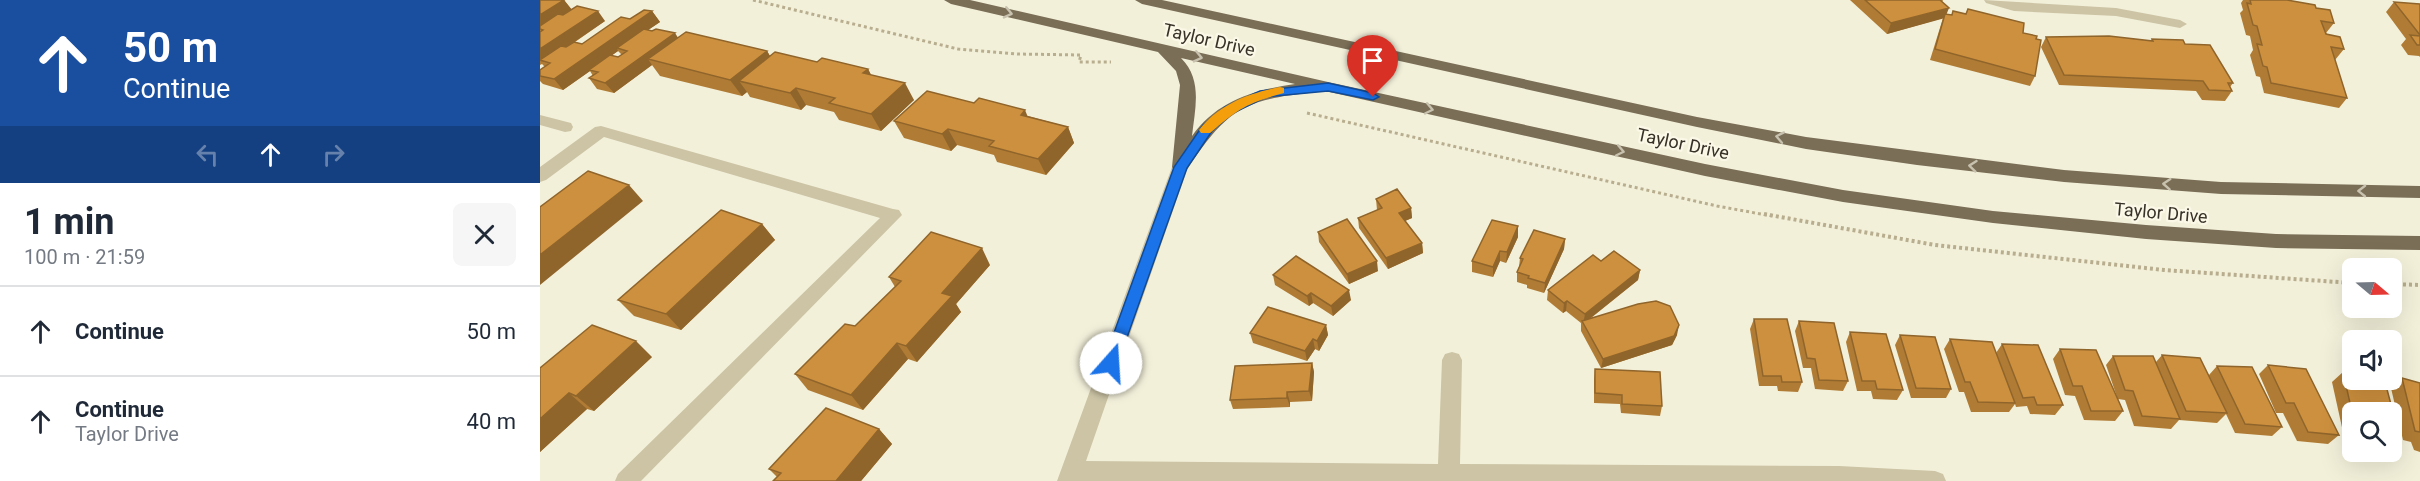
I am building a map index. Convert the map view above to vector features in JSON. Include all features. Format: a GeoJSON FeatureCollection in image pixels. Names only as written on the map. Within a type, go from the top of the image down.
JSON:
{"type":"FeatureCollection","features":[{"type":"Feature","properties":{"kind":"main road","name":"Taylor Drive"},"geometry":{"type":"LineString","coordinates":[[951,0],[1163,50],[1705,170],[1843,196],[1994,217],[2146,232],[2276,241],[2420,243]]}},
{"type":"Feature","properties":{"kind":"main road","name":"Taylor Drive"},"geometry":{"type":"LineString","coordinates":[[1142,0],[1697,122],[1806,143],[2064,176],[2221,189],[2420,192]]}},
{"type":"Feature","properties":{"kind":"main road"},"geometry":{"type":"LineString","coordinates":[[1163,50],[1186,71],[1188,83],[1189,93],[1180,167]]}},
{"type":"Feature","properties":{"kind":"main road"},"geometry":{"type":"LineString","coordinates":[[1180,167],[1207,128],[1242,102],[1264,93],[1328,87]]}},
{"type":"Feature","properties":{"kind":"street"},"geometry":{"type":"LineString","coordinates":[[1991,0],[2014,7],[2116,12],[2180,24]]}},
{"type":"Feature","properties":{"kind":"street"},"geometry":{"type":"LineString","coordinates":[[540,120],[564,127]]}},
{"type":"Feature","properties":{"kind":"street"},"geometry":{"type":"LineString","coordinates":[[540,176],[601,131],[894,215],[626,481]]}},
{"type":"Feature","properties":{"kind":"street"},"geometry":{"type":"LineString","coordinates":[[1180,167],[1070,476],[1449,472],[1839,476],[1935,481]]}},
{"type":"Feature","properties":{"kind":"street"},"geometry":{"type":"LineString","coordinates":[[1449,472],[1452,360]]}},
{"type":"Feature","properties":{"kind":"path"},"geometry":{"type":"LineString","coordinates":[[753,0],[958,49],[1018,54],[1081,55],[1079,62],[1112,62]]}},
{"type":"Feature","properties":{"kind":"path"},"geometry":{"type":"LineString","coordinates":[[2402,284],[2420,285]]}},
{"type":"Feature","properties":{"kind":"building"},"geometry":{"type":"Polygon","coordinates":[[[540,0],[564,0],[540,15],[540,0]]]}},
{"type":"Feature","properties":{"kind":"building"},"geometry":{"type":"Polygon","coordinates":[[[1865,0],[1940,0],[1949,8],[1891,23],[1865,0]]]}},
{"type":"Feature","properties":{"kind":"building"},"geometry":{"type":"Polygon","coordinates":[[[2250,0],[2287,0],[2330,10],[2334,23],[2321,21],[2326,34],[2340,37],[2344,49],[2331,47],[2347,98],[2271,83],[2257,44],[2262,45],[2247,3],[2251,4],[2250,0]]]}},
{"type":"Feature","properties":{"kind":"building"},"geometry":{"type":"Polygon","coordinates":[[[2394,2],[2420,4],[2420,35],[2394,2]]]}},
{"type":"Feature","properties":{"kind":"building"},"geometry":{"type":"Polygon","coordinates":[[[577,6],[598,11],[540,49],[540,32],[543,30],[540,26],[558,14],[563,15],[577,6]]]}},
{"type":"Feature","properties":{"kind":"building"},"geometry":{"type":"Polygon","coordinates":[[[1968,9],[2024,23],[2023,33],[2037,36],[2036,39],[2041,40],[2035,76],[1935,49],[1945,14],[1952,15],[1953,11],[1966,14],[1968,9]]]}},
{"type":"Feature","properties":{"kind":"building"},"geometry":{"type":"Polygon","coordinates":[[[644,10],[652,11],[554,79],[540,76],[540,70],[550,63],[540,60],[561,46],[566,47],[574,42],[582,44],[621,17],[630,19],[644,10]]]}},
{"type":"Feature","properties":{"kind":"building"},"geometry":{"type":"Polygon","coordinates":[[[644,29],[675,33],[605,83],[589,78],[598,72],[589,70],[610,55],[618,57],[627,51],[617,48],[644,29]]]}},
{"type":"Feature","properties":{"kind":"building"},"geometry":{"type":"Polygon","coordinates":[[[686,32],[767,51],[730,80],[648,59],[686,32]]]}},
{"type":"Feature","properties":{"kind":"building"},"geometry":{"type":"Polygon","coordinates":[[[2410,35],[2420,36],[2420,45],[2417,45],[2410,35]]]}},
{"type":"Feature","properties":{"kind":"building"},"geometry":{"type":"Polygon","coordinates":[[[2109,36],[2153,41],[2152,39],[2183,40],[2185,44],[2210,45],[2233,83],[2228,83],[2232,91],[2209,90],[2203,81],[2064,75],[2046,37],[2109,36]]]}},
{"type":"Feature","properties":{"kind":"building"},"geometry":{"type":"Polygon","coordinates":[[[775,52],[817,62],[822,58],[868,69],[863,73],[905,83],[871,114],[829,103],[835,98],[796,88],[790,93],[739,81],[775,52]]]}},
{"type":"Feature","properties":{"kind":"building"},"geometry":{"type":"Polygon","coordinates":[[[927,91],[974,103],[979,98],[1025,110],[1021,115],[1068,127],[1038,159],[989,146],[994,141],[948,129],[942,134],[894,121],[927,91]]]}},
{"type":"Feature","properties":{"kind":"building"},"geometry":{"type":"Polygon","coordinates":[[[588,171],[629,185],[540,255],[540,207],[588,171]]]}},
{"type":"Feature","properties":{"kind":"building"},"geometry":{"type":"Polygon","coordinates":[[[1397,189],[1411,208],[1399,213],[1422,243],[1386,258],[1358,218],[1382,208],[1376,199],[1397,189]]]}},
{"type":"Feature","properties":{"kind":"building"},"geometry":{"type":"Polygon","coordinates":[[[721,210],[762,224],[666,314],[618,300],[721,210]]]}},
{"type":"Feature","properties":{"kind":"building"},"geometry":{"type":"Polygon","coordinates":[[[1347,219],[1377,261],[1347,274],[1318,232],[1347,219]]]}},
{"type":"Feature","properties":{"kind":"building"},"geometry":{"type":"Polygon","coordinates":[[[1492,220],[1518,226],[1507,252],[1500,251],[1493,267],[1472,261],[1492,220]]]}},
{"type":"Feature","properties":{"kind":"building"},"geometry":{"type":"Polygon","coordinates":[[[1534,230],[1565,239],[1545,283],[1517,272],[1523,259],[1520,258],[1534,230]]]}},
{"type":"Feature","properties":{"kind":"building"},"geometry":{"type":"Polygon","coordinates":[[[931,232],[982,248],[942,293],[952,296],[906,346],[897,343],[851,395],[795,374],[845,324],[855,326],[901,281],[889,277],[931,232]]]}},
{"type":"Feature","properties":{"kind":"building"},"geometry":{"type":"Polygon","coordinates":[[[1614,251],[1640,270],[1585,314],[1567,301],[1564,303],[1548,290],[1593,255],[1601,261],[1614,251]]]}},
{"type":"Feature","properties":{"kind":"building"},"geometry":{"type":"Polygon","coordinates":[[[1296,256],[1349,290],[1331,306],[1311,293],[1307,296],[1273,275],[1296,256]]]}},
{"type":"Feature","properties":{"kind":"building"},"geometry":{"type":"Polygon","coordinates":[[[1656,301],[1670,306],[1679,325],[1674,336],[1603,359],[1582,321],[1638,304],[1656,301]]]}},
{"type":"Feature","properties":{"kind":"building"},"geometry":{"type":"Polygon","coordinates":[[[1268,307],[1326,325],[1317,341],[1313,339],[1305,351],[1250,333],[1268,307]]]}},
{"type":"Feature","properties":{"kind":"building"},"geometry":{"type":"Polygon","coordinates":[[[1754,319],[1787,319],[1802,382],[1782,382],[1781,376],[1763,376],[1754,319]]]}},
{"type":"Feature","properties":{"kind":"building"},"geometry":{"type":"Polygon","coordinates":[[[1799,321],[1834,323],[1848,381],[1819,380],[1815,359],[1807,358],[1799,321]]]}},
{"type":"Feature","properties":{"kind":"building"},"geometry":{"type":"Polygon","coordinates":[[[592,325],[636,341],[576,396],[569,393],[540,419],[540,368],[592,325]]]}},
{"type":"Feature","properties":{"kind":"building"},"geometry":{"type":"Polygon","coordinates":[[[1850,332],[1886,334],[1903,390],[1877,389],[1875,381],[1862,381],[1850,332]]]}},
{"type":"Feature","properties":{"kind":"building"},"geometry":{"type":"Polygon","coordinates":[[[1900,335],[1935,337],[1951,389],[1916,388],[1900,335]]]}},
{"type":"Feature","properties":{"kind":"building"},"geometry":{"type":"Polygon","coordinates":[[[1950,339],[1992,342],[2015,403],[1978,402],[1970,382],[1965,382],[1950,339]]]}},
{"type":"Feature","properties":{"kind":"building"},"geometry":{"type":"Polygon","coordinates":[[[2002,344],[2038,345],[2063,405],[2037,405],[2034,397],[2023,398],[2002,344]]]}},
{"type":"Feature","properties":{"kind":"building"},"geometry":{"type":"Polygon","coordinates":[[[2060,349],[2096,350],[2123,411],[2091,411],[2082,386],[2073,386],[2060,349]]]}},
{"type":"Feature","properties":{"kind":"building"},"geometry":{"type":"Polygon","coordinates":[[[2162,355],[2200,358],[2227,413],[2186,411],[2162,355]]]}},
{"type":"Feature","properties":{"kind":"building"},"geometry":{"type":"Polygon","coordinates":[[[2113,356],[2153,356],[2180,419],[2142,416],[2133,391],[2125,390],[2113,356]]]}},
{"type":"Feature","properties":{"kind":"building"},"geometry":{"type":"Polygon","coordinates":[[[1312,363],[1309,391],[1287,392],[1287,398],[1230,400],[1235,366],[1312,363]]]}},
{"type":"Feature","properties":{"kind":"building"},"geometry":{"type":"Polygon","coordinates":[[[2268,365],[2306,369],[2339,435],[2308,432],[2294,403],[2286,403],[2268,365]]]}},
{"type":"Feature","properties":{"kind":"building"},"geometry":{"type":"Polygon","coordinates":[[[2217,366],[2252,367],[2282,427],[2245,424],[2217,366]]]}},
{"type":"Feature","properties":{"kind":"building"},"geometry":{"type":"Polygon","coordinates":[[[1595,369],[1660,372],[1662,406],[1622,404],[1622,395],[1595,393],[1595,369]]]}},
{"type":"Feature","properties":{"kind":"building"},"geometry":{"type":"Polygon","coordinates":[[[2402,378],[2420,383],[2420,432],[2415,431],[2402,378]]]}},
{"type":"Feature","properties":{"kind":"building"},"geometry":{"type":"Polygon","coordinates":[[[2347,390],[2387,390],[2390,402],[2350,402],[2347,390]]]}},
{"type":"Feature","properties":{"kind":"building"},"geometry":{"type":"Polygon","coordinates":[[[826,408],[879,429],[836,481],[773,481],[781,473],[769,469],[826,408]]]}},
{"type":"Feature","properties":{"kind":"slow traffic"},"geometry":{"type":"LineString","coordinates":[[1206,130],[1218,118],[1242,102],[1257,95],[1280,91]]}},
{"type":"Feature","properties":{"kind":"route"},"geometry":{"type":"LineString","coordinates":[[1111,363],[1180,167],[1207,128],[1242,102],[1264,93],[1328,87],[1373,97]]}}]}
